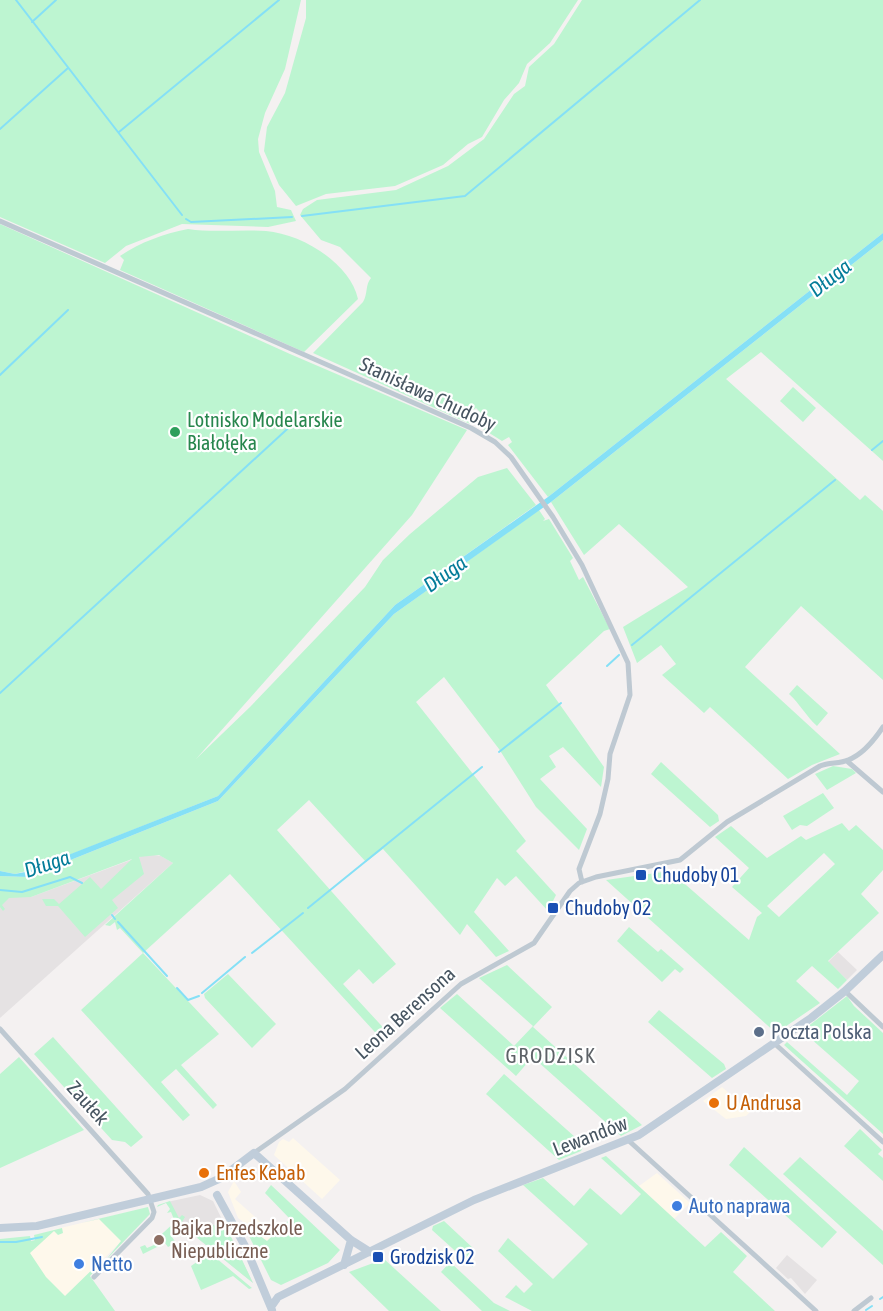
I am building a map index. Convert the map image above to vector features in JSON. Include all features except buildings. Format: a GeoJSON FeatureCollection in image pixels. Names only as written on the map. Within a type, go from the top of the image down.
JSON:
{"type":"FeatureCollection","features":[{"type":"Feature","properties":{"kind":"street","name":"Stanisława Chudoby"},"geometry":{"type":"LineString","coordinates":[[0,221],[475,429],[511,456],[574,551],[616,633],[630,672],[629,700],[610,754],[602,807],[579,869],[582,882]]}},
{"type":"Feature","properties":{"kind":"street"},"geometry":{"type":"LineString","coordinates":[[582,882],[680,860],[727,822],[820,766],[831,762],[847,761],[870,743],[883,727]]}},
{"type":"Feature","properties":{"kind":"street"},"geometry":{"type":"LineString","coordinates":[[847,761],[883,792]]}},
{"type":"Feature","properties":{"kind":"street","name":"Leona Berensona"},"geometry":{"type":"LineString","coordinates":[[0,1228],[37,1226],[201,1187],[221,1178],[345,1089],[466,980],[534,943],[570,891],[582,882]]}},
{"type":"Feature","properties":{"kind":"street","name":"Lewandów"},"geometry":{"type":"LineString","coordinates":[[272,1309],[278,1297],[482,1196],[628,1140],[659,1123],[845,991],[883,955]]}},
{"type":"Feature","properties":{"kind":"street"},"geometry":{"type":"LineString","coordinates":[[845,991],[883,1027]]}},
{"type":"Feature","properties":{"kind":"street","name":"Zaułek"},"geometry":{"type":"LineString","coordinates":[[0,1029],[141,1183],[151,1200]]}},
{"type":"Feature","properties":{"kind":"street"},"geometry":{"type":"LineString","coordinates":[[774,1043],[883,1142]]}},
{"type":"Feature","properties":{"kind":"street"},"geometry":{"type":"LineString","coordinates":[[628,1140],[816,1311]]}},
{"type":"Feature","properties":{"kind":"street"},"geometry":{"type":"LineString","coordinates":[[254,1153],[351,1240],[370,1252]]}},
{"type":"Feature","properties":{"kind":"street"},"geometry":{"type":"LineString","coordinates":[[217,1195],[221,1178]]}},
{"type":"Feature","properties":{"kind":"street"},"geometry":{"type":"LineString","coordinates":[[201,1187],[217,1195],[246,1248],[272,1309]]}},
{"type":"Feature","properties":{"kind":"street"},"geometry":{"type":"LineString","coordinates":[[94,1277],[152,1218],[154,1212],[151,1200]]}},
{"type":"Feature","properties":{"kind":"street"},"geometry":{"type":"LineString","coordinates":[[344,1265],[351,1240]]}},
{"type":"Feature","properties":{"kind":"street"},"geometry":{"type":"LineString","coordinates":[[263,1289],[278,1297]]}},
{"type":"Feature","properties":{"kind":"street"},"geometry":{"type":"LineString","coordinates":[[854,1311],[871,1298]]}},
{"type":"Feature","properties":{"kind":"shaded area"},"geometry":{"type":"Polygon","coordinates":[[[147,854],[161,856],[173,863],[0,1018],[0,897],[31,897],[147,854]]]}},
{"type":"Feature","properties":{"kind":"shaded area"},"geometry":{"type":"Polygon","coordinates":[[[838,952],[857,970],[847,980],[828,962],[838,952]]]}},
{"type":"Feature","properties":{"kind":"shaded area"},"geometry":{"type":"Polygon","coordinates":[[[722,1087],[750,1112],[746,1116],[726,1119],[703,1101],[722,1087]]]}},
{"type":"Feature","properties":{"kind":"shaded area"},"geometry":{"type":"Polygon","coordinates":[[[293,1138],[340,1180],[322,1199],[274,1155],[279,1142],[283,1139],[289,1142],[293,1138]]]}},
{"type":"Feature","properties":{"kind":"shaded area"},"geometry":{"type":"Polygon","coordinates":[[[657,1173],[690,1203],[674,1219],[639,1186],[657,1173]]]}},
{"type":"Feature","properties":{"kind":"shaded area"},"geometry":{"type":"Polygon","coordinates":[[[234,1181],[241,1192],[235,1199],[274,1234],[267,1241],[238,1218],[228,1192],[234,1181]]]}},
{"type":"Feature","properties":{"kind":"shaded area"},"geometry":{"type":"Polygon","coordinates":[[[200,1195],[213,1201],[253,1283],[180,1224],[167,1202],[200,1195]]]}},
{"type":"Feature","properties":{"kind":"shaded area"},"geometry":{"type":"Polygon","coordinates":[[[141,1209],[150,1213],[60,1302],[29,1252],[52,1230],[141,1209]]]}},
{"type":"Feature","properties":{"kind":"shaded area"},"geometry":{"type":"Polygon","coordinates":[[[787,1255],[817,1280],[805,1294],[791,1278],[788,1279],[776,1268],[787,1255]]]}},
{"type":"Feature","properties":{"kind":"green space"},"geometry":{"type":"Polygon","coordinates":[[[0,0],[301,0],[285,69],[265,113],[258,139],[259,152],[275,191],[277,207],[291,210],[296,221],[268,227],[182,224],[126,246],[105,263],[0,217],[0,0]]]}},
{"type":"Feature","properties":{"kind":"green space"},"geometry":{"type":"Polygon","coordinates":[[[306,0],[578,0],[550,43],[527,64],[519,83],[504,100],[482,137],[468,144],[443,165],[395,186],[326,194],[296,206],[279,185],[264,151],[267,127],[285,93],[306,18],[306,0]]]}},
{"type":"Feature","properties":{"kind":"green space"},"geometry":{"type":"Polygon","coordinates":[[[582,0],[883,0],[883,233],[548,497],[508,445],[512,442],[509,437],[502,441],[475,424],[491,423],[476,408],[472,411],[470,424],[313,353],[363,302],[371,278],[340,247],[321,240],[300,215],[303,209],[317,200],[396,190],[448,166],[484,139],[514,94],[525,86],[529,67],[554,44],[582,0]]]}},
{"type":"Feature","properties":{"kind":"green space"},"geometry":{"type":"Polygon","coordinates":[[[0,224],[290,354],[467,430],[412,515],[196,759],[250,707],[365,587],[383,560],[410,534],[478,477],[507,468],[536,505],[395,605],[218,796],[34,869],[15,874],[0,871],[0,224]]]}},
{"type":"Feature","properties":{"kind":"green space"},"geometry":{"type":"Polygon","coordinates":[[[188,229],[266,231],[280,233],[309,244],[335,262],[353,286],[358,299],[304,352],[120,270],[124,260],[120,256],[128,251],[152,239],[188,229]]]}},
{"type":"Feature","properties":{"kind":"green space"},"geometry":{"type":"Polygon","coordinates":[[[883,240],[883,461],[761,352],[726,379],[860,500],[865,495],[883,511],[883,680],[801,606],[745,667],[840,754],[812,765],[788,779],[710,707],[704,713],[662,675],[676,664],[661,645],[637,663],[623,627],[688,587],[619,524],[584,555],[551,502],[883,240]]]}},
{"type":"Feature","properties":{"kind":"green space"},"geometry":{"type":"Polygon","coordinates":[[[793,387],[816,408],[803,422],[780,401],[793,387]]]}},
{"type":"Feature","properties":{"kind":"green space"},"geometry":{"type":"Polygon","coordinates":[[[539,510],[545,519],[543,521],[549,519],[573,558],[570,561],[579,580],[583,577],[610,629],[604,631],[546,685],[604,767],[601,787],[563,747],[549,756],[556,767],[540,779],[587,829],[579,850],[536,807],[499,749],[444,677],[416,702],[526,841],[516,851],[556,895],[548,911],[516,876],[505,886],[497,878],[474,912],[509,951],[496,957],[467,924],[460,935],[383,849],[366,862],[309,800],[277,830],[396,964],[373,984],[359,969],[343,984],[391,1036],[384,1042],[230,874],[143,953],[120,928],[117,930],[115,922],[110,926],[105,925],[173,863],[159,855],[139,857],[144,874],[112,900],[118,908],[85,937],[58,906],[46,906],[42,899],[54,899],[59,904],[90,877],[101,889],[132,859],[31,897],[9,898],[2,905],[5,909],[3,911],[0,907],[0,876],[28,877],[218,801],[394,614],[539,510]]]}},
{"type":"Feature","properties":{"kind":"green space"},"geometry":{"type":"Polygon","coordinates":[[[797,685],[828,713],[817,726],[789,694],[797,685]]]}},
{"type":"Feature","properties":{"kind":"green space"},"geometry":{"type":"Polygon","coordinates":[[[661,762],[718,815],[719,821],[710,827],[651,774],[661,762]]]}},
{"type":"Feature","properties":{"kind":"green space"},"geometry":{"type":"Polygon","coordinates":[[[833,766],[852,769],[856,773],[827,790],[815,774],[833,766]]]}},
{"type":"Feature","properties":{"kind":"green space"},"geometry":{"type":"Polygon","coordinates":[[[823,793],[834,808],[807,826],[800,825],[792,830],[783,816],[823,793]]]}},
{"type":"Feature","properties":{"kind":"green space"},"geometry":{"type":"Polygon","coordinates":[[[842,823],[849,831],[856,825],[883,850],[883,870],[861,894],[879,913],[828,961],[847,980],[838,989],[812,966],[796,981],[820,1003],[776,1033],[606,880],[670,871],[749,940],[757,917],[762,913],[732,887],[749,868],[715,837],[731,826],[767,858],[801,836],[806,840],[842,823]],[[824,853],[767,906],[779,917],[835,864],[824,853]]]}},
{"type":"Feature","properties":{"kind":"green space"},"geometry":{"type":"Polygon","coordinates":[[[629,927],[658,952],[661,949],[684,969],[680,973],[675,969],[662,982],[617,941],[629,927]]]}},
{"type":"Feature","properties":{"kind":"green space"},"geometry":{"type":"Polygon","coordinates":[[[143,953],[219,1034],[181,1065],[217,1105],[213,1109],[176,1069],[161,1082],[190,1115],[183,1121],[81,1010],[143,953]]]}},
{"type":"Feature","properties":{"kind":"green space"},"geometry":{"type":"Polygon","coordinates":[[[507,965],[552,1007],[533,1027],[642,1125],[621,1136],[536,1060],[532,1063],[529,1061],[516,1076],[440,1008],[457,994],[514,1046],[533,1026],[479,978],[507,965]]]}},
{"type":"Feature","properties":{"kind":"green space"},"geometry":{"type":"Polygon","coordinates":[[[228,974],[276,1024],[252,1048],[205,998],[204,994],[228,974]]]}},
{"type":"Feature","properties":{"kind":"green space"},"geometry":{"type":"Polygon","coordinates":[[[847,996],[854,1006],[883,1033],[883,1134],[784,1045],[787,1042],[847,1095],[859,1081],[802,1031],[847,996]]]}},
{"type":"Feature","properties":{"kind":"green space"},"geometry":{"type":"Polygon","coordinates":[[[659,1010],[724,1064],[726,1069],[712,1078],[648,1022],[659,1010]]]}},
{"type":"Feature","properties":{"kind":"green space"},"geometry":{"type":"Polygon","coordinates":[[[53,1037],[143,1137],[131,1147],[125,1142],[112,1140],[34,1054],[53,1037]]]}},
{"type":"Feature","properties":{"kind":"green space"},"geometry":{"type":"Polygon","coordinates":[[[19,1057],[84,1130],[0,1168],[0,1074],[19,1057]]]}},
{"type":"Feature","properties":{"kind":"green space"},"geometry":{"type":"Polygon","coordinates":[[[504,1074],[584,1145],[581,1151],[559,1160],[486,1094],[504,1074]]]}},
{"type":"Feature","properties":{"kind":"green space"},"geometry":{"type":"Polygon","coordinates":[[[860,1129],[882,1150],[878,1154],[883,1158],[883,1181],[844,1146],[860,1129]]]}},
{"type":"Feature","properties":{"kind":"green space"},"geometry":{"type":"Polygon","coordinates":[[[744,1147],[837,1232],[822,1248],[729,1165],[744,1147]]]}},
{"type":"Feature","properties":{"kind":"green space"},"geometry":{"type":"Polygon","coordinates":[[[606,1156],[705,1247],[721,1232],[747,1256],[733,1272],[775,1311],[532,1311],[505,1297],[516,1285],[524,1293],[533,1284],[498,1251],[508,1238],[553,1279],[588,1244],[523,1185],[543,1178],[574,1206],[590,1188],[621,1215],[641,1194],[601,1158],[606,1156]]]}},
{"type":"Feature","properties":{"kind":"green space"},"geometry":{"type":"Polygon","coordinates":[[[800,1157],[883,1231],[883,1265],[783,1174],[800,1157]]]}},
{"type":"Feature","properties":{"kind":"green space"},"geometry":{"type":"Polygon","coordinates":[[[271,1185],[340,1250],[328,1263],[281,1285],[271,1280],[243,1224],[267,1241],[290,1219],[265,1193],[271,1185]]]}},
{"type":"Feature","properties":{"kind":"green space"},"geometry":{"type":"Polygon","coordinates":[[[170,1201],[179,1218],[182,1215],[185,1217],[182,1222],[200,1236],[203,1233],[206,1235],[213,1225],[224,1228],[226,1226],[253,1283],[180,1224],[170,1234],[176,1243],[168,1247],[165,1243],[143,1254],[140,1247],[145,1245],[147,1248],[154,1245],[153,1242],[175,1222],[171,1212],[167,1213],[170,1209],[166,1203],[157,1207],[170,1201]]]}},
{"type":"Feature","properties":{"kind":"green space"},"geometry":{"type":"Polygon","coordinates":[[[148,1207],[150,1214],[105,1261],[121,1241],[99,1219],[81,1223],[148,1207]]]}},
{"type":"Feature","properties":{"kind":"green space"},"geometry":{"type":"Polygon","coordinates":[[[444,1221],[474,1249],[471,1253],[473,1267],[432,1230],[433,1226],[444,1221]]]}},
{"type":"Feature","properties":{"kind":"green space"},"geometry":{"type":"Polygon","coordinates":[[[62,1228],[63,1233],[58,1235],[54,1231],[30,1253],[46,1277],[65,1296],[102,1260],[104,1261],[90,1276],[115,1311],[0,1311],[0,1239],[30,1236],[31,1241],[35,1240],[34,1235],[62,1228]]]}},
{"type":"Feature","properties":{"kind":"green space"},"geometry":{"type":"Polygon","coordinates":[[[210,1253],[252,1288],[249,1289],[233,1276],[201,1290],[191,1266],[210,1253]]]}},
{"type":"Feature","properties":{"kind":"green space"},"geometry":{"type":"Polygon","coordinates":[[[384,1259],[441,1311],[389,1311],[349,1272],[384,1259]]]}},
{"type":"Feature","properties":{"kind":"green space"},"geometry":{"type":"Polygon","coordinates":[[[450,1262],[494,1303],[510,1311],[482,1311],[441,1272],[450,1262]]]}},
{"type":"Feature","properties":{"kind":"water","name":"Długa"},"geometry":{"type":"Polygon","coordinates":[[[883,233],[883,240],[551,502],[394,614],[218,801],[28,877],[0,876],[0,871],[15,874],[25,872],[218,796],[395,605],[548,497],[883,233]]]}},
{"type":"Feature","properties":{"kind":"waterway"},"geometry":{"type":"LineString","coordinates":[[16,0],[182,215]]}},
{"type":"Feature","properties":{"kind":"waterway"},"geometry":{"type":"LineString","coordinates":[[32,22],[56,0]]}},
{"type":"Feature","properties":{"kind":"waterway"},"geometry":{"type":"LineString","coordinates":[[119,132],[279,0]]}},
{"type":"Feature","properties":{"kind":"waterway"},"geometry":{"type":"LineString","coordinates":[[302,216],[465,196],[700,0]]}},
{"type":"Feature","properties":{"kind":"waterway"},"geometry":{"type":"LineString","coordinates":[[0,129],[68,68]]}},
{"type":"Feature","properties":{"kind":"waterway"},"geometry":{"type":"LineString","coordinates":[[186,219],[191,222],[292,217]]}},
{"type":"Feature","properties":{"kind":"waterway"},"geometry":{"type":"LineString","coordinates":[[0,375],[68,310]]}},
{"type":"Feature","properties":{"kind":"waterway"},"geometry":{"type":"LineString","coordinates":[[0,693],[297,420]]}},
{"type":"Feature","properties":{"kind":"waterway"},"geometry":{"type":"LineString","coordinates":[[872,450],[883,441]]}},
{"type":"Feature","properties":{"kind":"waterway"},"geometry":{"type":"LineString","coordinates":[[632,645],[835,480]]}},
{"type":"Feature","properties":{"kind":"waterway"},"geometry":{"type":"LineString","coordinates":[[607,666],[619,655]]}},
{"type":"Feature","properties":{"kind":"waterway"},"geometry":{"type":"LineString","coordinates":[[499,752],[561,703]]}},
{"type":"Feature","properties":{"kind":"waterway"},"geometry":{"type":"LineString","coordinates":[[308,908],[482,767]]}},
{"type":"Feature","properties":{"kind":"waterway","name":"Długa"},"geometry":{"type":"LineString","coordinates":[[0,890],[22,892],[70,877],[82,883]]}},
{"type":"Feature","properties":{"kind":"waterway"},"geometry":{"type":"LineString","coordinates":[[252,953],[303,913]]}},
{"type":"Feature","properties":{"kind":"waterway"},"geometry":{"type":"LineString","coordinates":[[112,915],[115,919]]}},
{"type":"Feature","properties":{"kind":"waterway"},"geometry":{"type":"LineString","coordinates":[[118,922],[167,976]]}},
{"type":"Feature","properties":{"kind":"waterway"},"geometry":{"type":"LineString","coordinates":[[202,993],[245,957]]}},
{"type":"Feature","properties":{"kind":"waterway"},"geometry":{"type":"LineString","coordinates":[[177,988],[188,1000],[199,996]]}},
{"type":"Feature","properties":{"kind":"waterway"},"geometry":{"type":"LineString","coordinates":[[0,1242],[16,1242],[42,1237]]}},
{"type":"Feature","properties":{"kind":"waterway"},"geometry":{"type":"LineString","coordinates":[[866,1310],[872,1306]]}},
{"type":"Feature","properties":{"kind":"place","name":"Lotnisko Modelarskie Białołęka"},"geometry":{"type":"Point","coordinates":[175,432]}},
{"type":"Feature","properties":{"kind":"place","name":"Chudoby 01"},"geometry":{"type":"Point","coordinates":[641,875]}},
{"type":"Feature","properties":{"kind":"place","name":"Chudoby 02"},"geometry":{"type":"Point","coordinates":[553,908]}},
{"type":"Feature","properties":{"kind":"place","name":"Poczta Polska"},"geometry":{"type":"Point","coordinates":[759,1032]}},
{"type":"Feature","properties":{"kind":"place","name":"U Andrusa"},"geometry":{"type":"Point","coordinates":[714,1103]}},
{"type":"Feature","properties":{"kind":"place","name":"Enfes Kebab"},"geometry":{"type":"Point","coordinates":[204,1173]}},
{"type":"Feature","properties":{"kind":"place","name":"Auto naprawa"},"geometry":{"type":"Point","coordinates":[677,1206]}},
{"type":"Feature","properties":{"kind":"place","name":"Bajka Przedszkole Niepubliczne"},"geometry":{"type":"Point","coordinates":[159,1240]}},
{"type":"Feature","properties":{"kind":"place","name":"Grodzisk 02"},"geometry":{"type":"Point","coordinates":[378,1257]}},
{"type":"Feature","properties":{"kind":"place","name":"Netto"},"geometry":{"type":"Point","coordinates":[79,1264]}},
{"type":"Feature","properties":{"kind":"district","name":"GRODZISK"},"geometry":{"type":"Point","coordinates":[551,1056]}}]}
